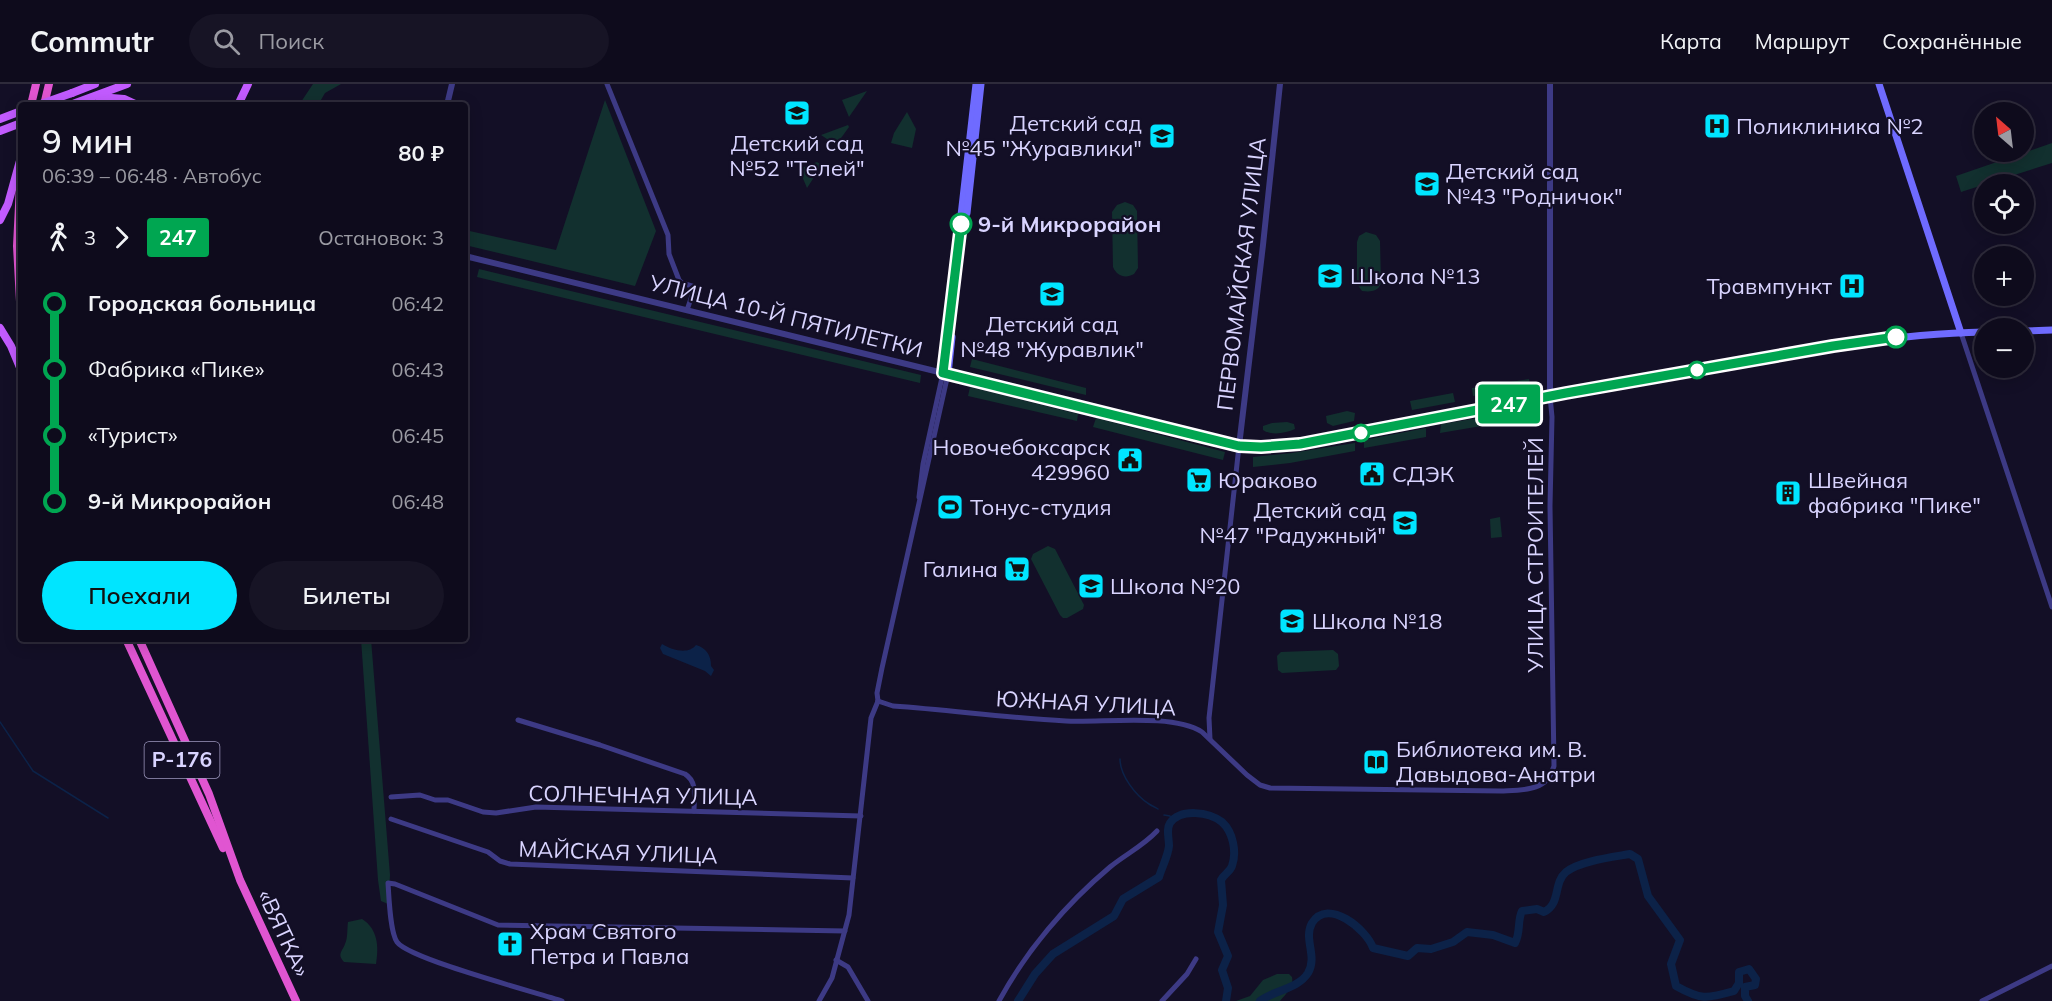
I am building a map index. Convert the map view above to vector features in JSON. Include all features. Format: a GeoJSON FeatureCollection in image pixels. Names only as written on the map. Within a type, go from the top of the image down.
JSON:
{"type":"FeatureCollection","features":[{"type":"Feature","properties":{"kind":"highway"},"geometry":{"type":"LineString","coordinates":[[33,102],[36,84]]}},
{"type":"Feature","properties":{"kind":"highway"},"geometry":{"type":"LineString","coordinates":[[45,102],[49,84]]}},
{"type":"Feature","properties":{"kind":"highway"},"geometry":{"type":"LineString","coordinates":[[18,226],[18,264]]}},
{"type":"Feature","properties":{"kind":"highway","name":"«ВЯТКА»"},"geometry":{"type":"LineString","coordinates":[[127,642],[296,1001]]}},
{"type":"Feature","properties":{"kind":"highway","name":"«ВЯТКА»"},"geometry":{"type":"LineString","coordinates":[[140,642],[209,794],[240,880]]}},
{"type":"Feature","properties":{"kind":"main road"},"geometry":{"type":"LineString","coordinates":[[46,102],[95,84]]}},
{"type":"Feature","properties":{"kind":"main road"},"geometry":{"type":"LineString","coordinates":[[78,102],[127,84]]}},
{"type":"Feature","properties":{"kind":"main road"},"geometry":{"type":"LineString","coordinates":[[239,102],[248,84]]}},
{"type":"Feature","properties":{"kind":"main road"},"geometry":{"type":"LineString","coordinates":[[976,84],[978,94]]}},
{"type":"Feature","properties":{"kind":"main road"},"geometry":{"type":"LineString","coordinates":[[946,374],[981,84]]}},
{"type":"Feature","properties":{"kind":"main road"},"geometry":{"type":"LineString","coordinates":[[1879,84],[1961,333]]}},
{"type":"Feature","properties":{"kind":"main road"},"geometry":{"type":"LineString","coordinates":[[89,98],[110,97],[130,102]]}},
{"type":"Feature","properties":{"kind":"main road"},"geometry":{"type":"LineString","coordinates":[[3,118],[18,112]]}},
{"type":"Feature","properties":{"kind":"main road"},"geometry":{"type":"LineString","coordinates":[[4,130],[18,124]]}},
{"type":"Feature","properties":{"kind":"main road"},"geometry":{"type":"LineString","coordinates":[[0,220],[9,204],[18,169]]}},
{"type":"Feature","properties":{"kind":"main road"},"geometry":{"type":"LineString","coordinates":[[0,328],[18,363]]}},
{"type":"Feature","properties":{"kind":"main road"},"geometry":{"type":"LineString","coordinates":[[2034,331],[2052,330]]}},
{"type":"Feature","properties":{"kind":"main road","name":"УЛИЦА 10-Й ПЯТИЛЕТКИ"},"geometry":{"type":"LineString","coordinates":[[946,374],[1239,446],[1261,447],[1300,444],[1550,396],[1852,343],[1897,337],[1974,332]]}},
{"type":"Feature","properties":{"kind":"street"},"geometry":{"type":"LineString","coordinates":[[448,102],[452,84]]}},
{"type":"Feature","properties":{"kind":"street"},"geometry":{"type":"LineString","coordinates":[[607,84],[668,234],[669,254],[679,280],[695,287],[687,310]]}},
{"type":"Feature","properties":{"kind":"street","name":"ПЕРВОМАЙСКАЯ УЛИЦА"},"geometry":{"type":"LineString","coordinates":[[1210,739],[1209,718],[1280,84]]}},
{"type":"Feature","properties":{"kind":"street","name":"УЛИЦА СТРОИТЕЛЕЙ"},"geometry":{"type":"LineString","coordinates":[[1550,84],[1550,396],[1552,417],[1550,506],[1554,757],[1552,774]]}},
{"type":"Feature","properties":{"kind":"street","name":"УЛИЦА 10-Й ПЯТИЛЕТКИ"},"geometry":{"type":"LineString","coordinates":[[468,257],[946,374]]}},
{"type":"Feature","properties":{"kind":"street"},"geometry":{"type":"LineString","coordinates":[[1961,333],[2052,607]]}},
{"type":"Feature","properties":{"kind":"street"},"geometry":{"type":"LineString","coordinates":[[820,1001],[828,986],[845,931],[861,816],[871,718],[878,701],[877,693],[946,374]]}},
{"type":"Feature","properties":{"kind":"street","name":"ЮЖНАЯ УЛИЦА"},"geometry":{"type":"LineString","coordinates":[[878,701],[893,706],[1049,720],[1159,722],[1196,728],[1255,782],[1270,788],[1525,790],[1542,786],[1552,774]]}},
{"type":"Feature","properties":{"kind":"street"},"geometry":{"type":"LineString","coordinates":[[1196,728],[1202,726],[1209,718]]}},
{"type":"Feature","properties":{"kind":"street"},"geometry":{"type":"LineString","coordinates":[[518,720],[685,774],[693,781],[694,811]]}},
{"type":"Feature","properties":{"kind":"street","name":"СОЛНЕЧНАЯ УЛИЦА"},"geometry":{"type":"LineString","coordinates":[[392,797],[420,795],[435,800],[448,800],[483,812],[496,813],[536,807],[861,816]]}},
{"type":"Feature","properties":{"kind":"street","name":"МАЙСКАЯ УЛИЦА"},"geometry":{"type":"LineString","coordinates":[[392,819],[488,852],[500,861],[510,864],[853,878]]}},
{"type":"Feature","properties":{"kind":"street"},"geometry":{"type":"LineString","coordinates":[[999,1001],[1008,984],[1073,900],[1111,866],[1147,842],[1157,831]]}},
{"type":"Feature","properties":{"kind":"street"},"geometry":{"type":"LineString","coordinates":[[562,1001],[435,962],[405,949],[396,942],[388,883],[498,925],[845,931]]}},
{"type":"Feature","properties":{"kind":"street"},"geometry":{"type":"LineString","coordinates":[[1162,1001],[1187,974],[1196,959]]}},
{"type":"Feature","properties":{"kind":"street"},"geometry":{"type":"LineString","coordinates":[[837,960],[848,967],[868,1001]]}},
{"type":"Feature","properties":{"kind":"street"},"geometry":{"type":"LineString","coordinates":[[1982,1001],[2052,966]]}},
{"type":"Feature","properties":{"kind":"green space"},"geometry":{"type":"Polygon","coordinates":[[[313,84],[341,84],[325,93],[320,102],[301,102],[313,84]]]}},
{"type":"Feature","properties":{"kind":"green space"},"geometry":{"type":"Polygon","coordinates":[[[867,91],[849,117],[842,100],[867,91]]]}},
{"type":"Feature","properties":{"kind":"green space"},"geometry":{"type":"Polygon","coordinates":[[[605,100],[656,231],[635,286],[468,246],[468,231],[556,250],[605,100]]]}},
{"type":"Feature","properties":{"kind":"green space"},"geometry":{"type":"Polygon","coordinates":[[[907,112],[916,129],[912,148],[891,143],[894,133],[907,112]]]}},
{"type":"Feature","properties":{"kind":"green space"},"geometry":{"type":"Polygon","coordinates":[[[848,125],[849,127],[836,145],[821,135],[848,125]]]}},
{"type":"Feature","properties":{"kind":"green space"},"geometry":{"type":"Polygon","coordinates":[[[2052,143],[2052,163],[2017,174],[1974,174],[1974,188],[1961,192],[1956,176],[1997,162],[2034,162],[2034,149],[2052,143]]]}},
{"type":"Feature","properties":{"kind":"green space"},"geometry":{"type":"Polygon","coordinates":[[[817,162],[822,165],[807,188],[799,169],[817,162]]]}},
{"type":"Feature","properties":{"kind":"green space"},"geometry":{"type":"Polygon","coordinates":[[[1125,202],[1133,205],[1137,211],[1138,268],[1131,276],[1122,276],[1113,267],[1112,212],[1117,205],[1125,202]]]}},
{"type":"Feature","properties":{"kind":"green space"},"geometry":{"type":"Polygon","coordinates":[[[1366,232],[1376,235],[1380,241],[1381,283],[1376,290],[1371,291],[1362,291],[1357,284],[1357,242],[1359,236],[1366,232]]]}},
{"type":"Feature","properties":{"kind":"green space"},"geometry":{"type":"Polygon","coordinates":[[[479,269],[921,375],[920,383],[477,277],[479,269]]]}},
{"type":"Feature","properties":{"kind":"green space"},"geometry":{"type":"Polygon","coordinates":[[[972,359],[1086,388],[1086,395],[970,367],[972,359]]]}},
{"type":"Feature","properties":{"kind":"green space"},"geometry":{"type":"Polygon","coordinates":[[[1529,379],[1530,387],[1473,396],[1472,388],[1529,379]]]}},
{"type":"Feature","properties":{"kind":"green space"},"geometry":{"type":"Polygon","coordinates":[[[970,387],[1078,414],[1077,421],[968,396],[970,387]]]}},
{"type":"Feature","properties":{"kind":"green space"},"geometry":{"type":"Polygon","coordinates":[[[1453,393],[1455,402],[1412,410],[1410,401],[1453,393]]]}},
{"type":"Feature","properties":{"kind":"green space"},"geometry":{"type":"Polygon","coordinates":[[[1535,409],[1535,417],[1440,433],[1441,424],[1535,409]]]}},
{"type":"Feature","properties":{"kind":"green space"},"geometry":{"type":"Polygon","coordinates":[[[1347,411],[1355,413],[1354,421],[1333,426],[1327,423],[1326,416],[1347,411]]]}},
{"type":"Feature","properties":{"kind":"green space"},"geometry":{"type":"Polygon","coordinates":[[[1096,418],[1225,452],[1223,460],[1093,427],[1096,418]]]}},
{"type":"Feature","properties":{"kind":"green space"},"geometry":{"type":"Polygon","coordinates":[[[1272,423],[1294,424],[1295,429],[1279,433],[1263,430],[1263,426],[1272,423]]]}},
{"type":"Feature","properties":{"kind":"green space"},"geometry":{"type":"Polygon","coordinates":[[[1426,428],[1426,437],[1364,448],[1364,440],[1426,428]]]}},
{"type":"Feature","properties":{"kind":"green space"},"geometry":{"type":"Polygon","coordinates":[[[1355,443],[1355,451],[1253,467],[1253,457],[1355,443]]]}},
{"type":"Feature","properties":{"kind":"green space"},"geometry":{"type":"Polygon","coordinates":[[[1500,517],[1502,537],[1491,538],[1490,519],[1500,517]]]}},
{"type":"Feature","properties":{"kind":"green space"},"geometry":{"type":"Polygon","coordinates":[[[1048,546],[1055,549],[1084,605],[1083,609],[1067,618],[1060,615],[1031,559],[1033,554],[1048,546]]]}},
{"type":"Feature","properties":{"kind":"green space"},"geometry":{"type":"Polygon","coordinates":[[[361,642],[371,642],[390,875],[388,904],[381,901],[361,642]]]}},
{"type":"Feature","properties":{"kind":"green space"},"geometry":{"type":"Polygon","coordinates":[[[1333,650],[1338,654],[1339,666],[1336,670],[1282,673],[1278,670],[1277,656],[1281,652],[1333,650]]]}},
{"type":"Feature","properties":{"kind":"green space"},"geometry":{"type":"Polygon","coordinates":[[[362,919],[371,928],[376,939],[376,964],[344,962],[341,957],[347,939],[348,922],[362,919]]]}},
{"type":"Feature","properties":{"kind":"green space"},"geometry":{"type":"Polygon","coordinates":[[[1277,974],[1289,974],[1292,977],[1291,987],[1280,1001],[1236,1001],[1250,996],[1263,980],[1277,974]]]}},
{"type":"Feature","properties":{"kind":"water"},"geometry":{"type":"Polygon","coordinates":[[[662,644],[684,651],[696,645],[703,648],[709,655],[714,670],[711,676],[705,671],[663,654],[660,648],[662,644]]]}},
{"type":"Feature","properties":{"kind":"waterway"},"geometry":{"type":"LineString","coordinates":[[0,722],[33,771],[108,818]]}},
{"type":"Feature","properties":{"kind":"waterway"},"geometry":{"type":"LineString","coordinates":[[1120,759],[1125,778],[1134,790],[1150,805],[1158,809]]}},
{"type":"Feature","properties":{"kind":"waterway"},"geometry":{"type":"LineString","coordinates":[[1018,1001],[1035,974],[1053,954],[1114,916],[1123,899],[1159,877],[1169,846],[1169,825],[1175,818],[1188,813],[1203,814],[1222,822],[1233,842],[1232,866],[1221,880],[1223,905],[1218,932],[1228,956],[1222,970],[1228,988],[1226,1001]]}},
{"type":"Feature","properties":{"kind":"waterway"},"geometry":{"type":"LineString","coordinates":[[1164,815],[1170,816],[1172,820]]}},
{"type":"Feature","properties":{"kind":"waterway"},"geometry":{"type":"LineString","coordinates":[[1260,1001],[1298,983],[1308,973],[1312,960],[1310,929],[1319,916],[1327,913],[1346,919],[1363,933],[1373,948],[1408,956],[1417,948],[1431,949],[1453,942],[1467,932],[1493,935],[1515,943],[1522,911],[1537,909],[1544,912],[1549,908],[1555,899],[1559,882],[1566,872],[1587,862],[1630,854],[1638,859],[1648,896],[1680,940],[1671,964],[1676,986],[1698,996],[1717,996],[1734,991],[1739,983],[1739,972],[1749,969],[1756,979],[1755,985],[1745,987],[1745,996],[1748,1001]]}},
{"type":"Feature","properties":{"kind":"bus line","name":"247"},"geometry":{"type":"LineString","coordinates":[[961,224],[943,373],[1239,446],[1300,444],[1566,393],[1896,337]]}},
{"type":"Feature","properties":{"kind":"place","name":"Детский сад №52 \"Телей\""},"geometry":{"type":"Point","coordinates":[797,113]}},
{"type":"Feature","properties":{"kind":"place","name":"Поликлиника №2"},"geometry":{"type":"Point","coordinates":[1717,126]}},
{"type":"Feature","properties":{"kind":"place","name":"Детский сад №45 \"Журавлики\""},"geometry":{"type":"Point","coordinates":[1162,136]}},
{"type":"Feature","properties":{"kind":"place","name":"Детский сад №43 \"Родничок\""},"geometry":{"type":"Point","coordinates":[1427,184]}},
{"type":"Feature","properties":{"kind":"place","name":"9-й Микрорайон"},"geometry":{"type":"Point","coordinates":[961,224]}},
{"type":"Feature","properties":{"kind":"place","name":"Школа №13"},"geometry":{"type":"Point","coordinates":[1330,276]}},
{"type":"Feature","properties":{"kind":"place","name":"Травмпункт"},"geometry":{"type":"Point","coordinates":[1852,286]}},
{"type":"Feature","properties":{"kind":"place","name":"Детский сад №48 \"Журавлик\""},"geometry":{"type":"Point","coordinates":[1052,294]}},
{"type":"Feature","properties":{"kind":"place","name":"Новочебоксарск 429960"},"geometry":{"type":"Point","coordinates":[1130,460]}},
{"type":"Feature","properties":{"kind":"place","name":"СДЭК"},"geometry":{"type":"Point","coordinates":[1372,474]}},
{"type":"Feature","properties":{"kind":"place","name":"Юраково"},"geometry":{"type":"Point","coordinates":[1199,480]}},
{"type":"Feature","properties":{"kind":"place","name":"Швейная фабрика \"Пике\""},"geometry":{"type":"Point","coordinates":[1788,493]}},
{"type":"Feature","properties":{"kind":"place","name":"Тонус-студия"},"geometry":{"type":"Point","coordinates":[950,507]}},
{"type":"Feature","properties":{"kind":"place","name":"Детский сад №47 \"Радужный\""},"geometry":{"type":"Point","coordinates":[1405,523]}},
{"type":"Feature","properties":{"kind":"place","name":"Галина"},"geometry":{"type":"Point","coordinates":[1017,569]}},
{"type":"Feature","properties":{"kind":"place","name":"Школа №20"},"geometry":{"type":"Point","coordinates":[1091,586]}},
{"type":"Feature","properties":{"kind":"place","name":"Школа №18"},"geometry":{"type":"Point","coordinates":[1292,621]}},
{"type":"Feature","properties":{"kind":"place","name":"Библиотека им. В. Давыдова-Анатри"},"geometry":{"type":"Point","coordinates":[1376,762]}},
{"type":"Feature","properties":{"kind":"place","name":"Храм Святого Петра и Павла"},"geometry":{"type":"Point","coordinates":[510,944]}}]}
